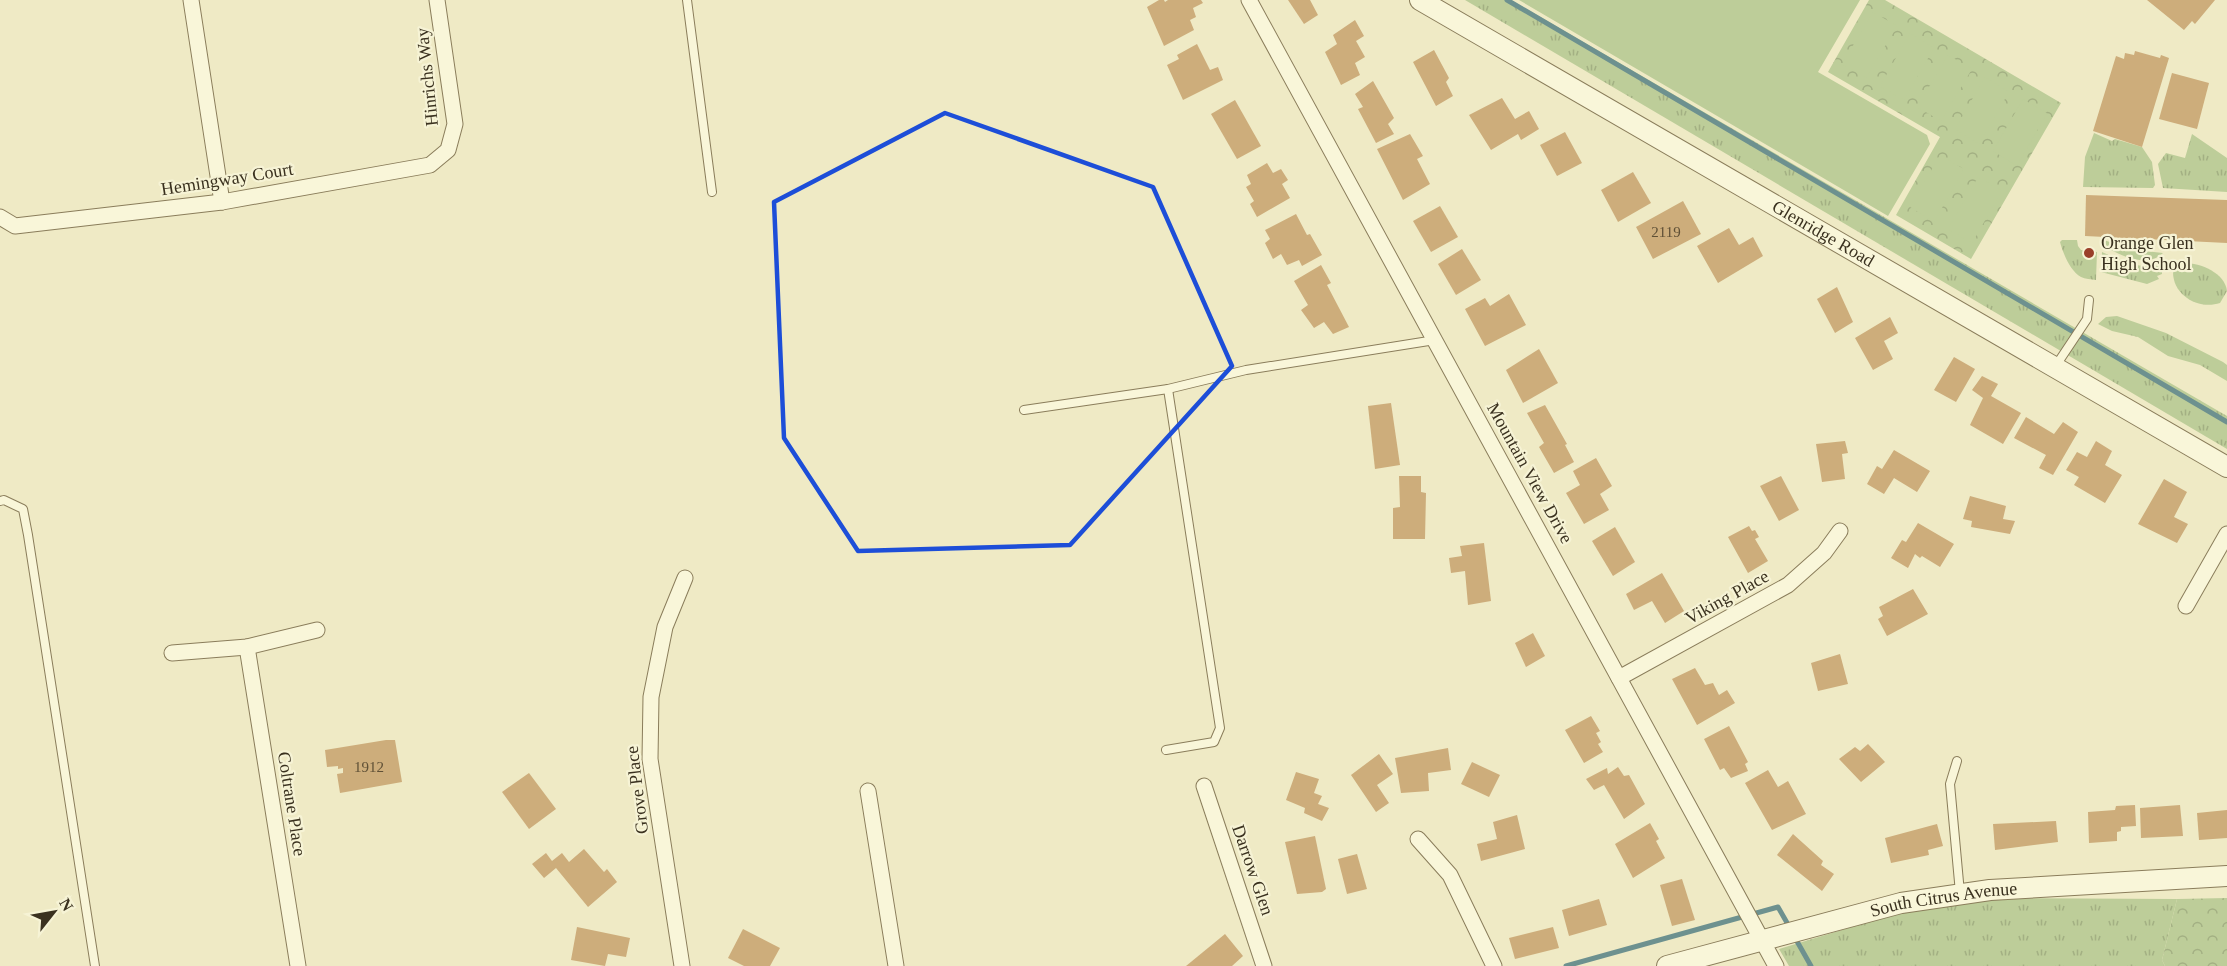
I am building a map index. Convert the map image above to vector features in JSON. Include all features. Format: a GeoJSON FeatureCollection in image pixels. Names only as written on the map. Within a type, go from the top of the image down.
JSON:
{"type":"FeatureCollection","features":[{"type":"Feature","properties":{"kind":"street"},"geometry":{"type":"LineString","coordinates":[[191,0],[222,202]]}},
{"type":"Feature","properties":{"kind":"street","name":"Hinrichs Way"},"geometry":{"type":"LineString","coordinates":[[437,0],[455,124],[447,150]]}},
{"type":"Feature","properties":{"kind":"street","name":"Mountain View Drive"},"geometry":{"type":"LineString","coordinates":[[1249,0],[1776,966]]}},
{"type":"Feature","properties":{"kind":"street","name":"Glenridge Road"},"geometry":{"type":"LineString","coordinates":[[1420,0],[2227,467]]}},
{"type":"Feature","properties":{"kind":"street","name":"Hemingway Court"},"geometry":{"type":"LineString","coordinates":[[3,220],[15,226],[222,202],[430,165],[447,150]]}},
{"type":"Feature","properties":{"kind":"street","name":"Viking Place"},"geometry":{"type":"LineString","coordinates":[[1619,678],[1788,585],[1824,554],[1840,531]]}},
{"type":"Feature","properties":{"kind":"street"},"geometry":{"type":"LineString","coordinates":[[2186,606],[2227,534]]}},
{"type":"Feature","properties":{"kind":"street","name":"Grove Place"},"geometry":{"type":"LineString","coordinates":[[682,966],[650,759],[651,697],[665,627],[686,578]]}},
{"type":"Feature","properties":{"kind":"street"},"geometry":{"type":"LineString","coordinates":[[172,653],[247,647],[316,630]]}},
{"type":"Feature","properties":{"kind":"street","name":"Coltrane Place"},"geometry":{"type":"LineString","coordinates":[[247,647],[298,966]]}},
{"type":"Feature","properties":{"kind":"street","name":"Darrow Glen"},"geometry":{"type":"LineString","coordinates":[[1204,786],[1264,966]]}},
{"type":"Feature","properties":{"kind":"street"},"geometry":{"type":"LineString","coordinates":[[868,790],[896,966]]}},
{"type":"Feature","properties":{"kind":"street"},"geometry":{"type":"LineString","coordinates":[[1418,839],[1450,875],[1494,966]]}},
{"type":"Feature","properties":{"kind":"street","name":"South Citrus Avenue"},"geometry":{"type":"LineString","coordinates":[[1667,966],[1900,903],[1990,890],[2227,876]]}},
{"type":"Feature","properties":{"kind":"lane"},"geometry":{"type":"LineString","coordinates":[[687,0],[712,192]]}},
{"type":"Feature","properties":{"kind":"lane"},"geometry":{"type":"LineString","coordinates":[[2055,368],[2087,319],[2090,300]]}},
{"type":"Feature","properties":{"kind":"lane"},"geometry":{"type":"LineString","coordinates":[[1024,410],[1168,389],[1246,370],[1435,340]]}},
{"type":"Feature","properties":{"kind":"lane"},"geometry":{"type":"LineString","coordinates":[[1166,750],[1214,742],[1220,728],[1168,389]]}},
{"type":"Feature","properties":{"kind":"lane"},"geometry":{"type":"LineString","coordinates":[[0,501],[4,500],[23,509],[95,966]]}},
{"type":"Feature","properties":{"kind":"lane"},"geometry":{"type":"LineString","coordinates":[[1957,761],[1950,784],[1960,894]]}},
{"type":"Feature","properties":{"kind":"highlighted area"},"geometry":{"type":"Polygon","coordinates":[[[945,113],[1153,187],[1232,366],[1070,545],[858,551],[784,438],[774,202],[945,113]]]}},
{"type":"Feature","properties":{"kind":"green space"},"geometry":{"type":"Polygon","coordinates":[[[1465,0],[1511,0],[2227,416],[2227,449],[1465,0]]]}},
{"type":"Feature","properties":{"kind":"green space"},"geometry":{"type":"Polygon","coordinates":[[[1519,0],[1860,0],[1818,72],[1927,135],[1930,144],[1888,216],[1519,0]]]}},
{"type":"Feature","properties":{"kind":"green space"},"geometry":{"type":"Polygon","coordinates":[[[1869,0],[1885,0],[2061,103],[1971,259],[1896,215],[1940,137],[1828,72],[1869,0]]]}},
{"type":"Feature","properties":{"kind":"green space"},"geometry":{"type":"Polygon","coordinates":[[[1873,12],[1897,26],[1866,78],[1842,64],[1873,12]]]}},
{"type":"Feature","properties":{"kind":"green space"},"geometry":{"type":"Polygon","coordinates":[[[1910,33],[1934,48],[1904,100],[1880,86],[1910,33]]]}},
{"type":"Feature","properties":{"kind":"green space"},"geometry":{"type":"Polygon","coordinates":[[[1948,55],[1972,69],[1941,121],[1917,107],[1948,55]]]}},
{"type":"Feature","properties":{"kind":"green space"},"geometry":{"type":"Polygon","coordinates":[[[1985,77],[2009,92],[1979,144],[1955,129],[1985,77]]]}},
{"type":"Feature","properties":{"kind":"green space"},"geometry":{"type":"Polygon","coordinates":[[[2023,99],[2047,113],[2017,166],[1993,151],[2023,99]]]}},
{"type":"Feature","properties":{"kind":"green space"},"geometry":{"type":"Polygon","coordinates":[[[2094,133],[2112,141],[2115,139],[2142,147],[2152,162],[2155,185],[2153,188],[2083,187],[2085,157],[2094,133]]]}},
{"type":"Feature","properties":{"kind":"green space"},"geometry":{"type":"Polygon","coordinates":[[[2192,134],[2227,158],[2227,192],[2163,188],[2158,164],[2166,153],[2185,158],[2192,134]]]}},
{"type":"Feature","properties":{"kind":"green space"},"geometry":{"type":"Polygon","coordinates":[[[1940,155],[1964,169],[1934,222],[1910,207],[1940,155]]]}},
{"type":"Feature","properties":{"kind":"green space"},"geometry":{"type":"Polygon","coordinates":[[[1978,177],[2002,191],[1972,243],[1948,229],[1978,177]]]}},
{"type":"Feature","properties":{"kind":"green space"},"geometry":{"type":"Polygon","coordinates":[[[2077,240],[2081,250],[2097,252],[2096,280],[2081,277],[2074,271],[2063,251],[2060,242],[2077,240]]]}},
{"type":"Feature","properties":{"kind":"green space"},"geometry":{"type":"Polygon","coordinates":[[[2102,240],[2135,251],[2163,253],[2149,260],[2133,259],[2109,249],[2103,245],[2102,240]]]}},
{"type":"Feature","properties":{"kind":"green space"},"geometry":{"type":"Polygon","coordinates":[[[2102,252],[2129,263],[2158,266],[2162,274],[2157,276],[2159,279],[2147,284],[2101,272],[2102,252]]]}},
{"type":"Feature","properties":{"kind":"green space"},"geometry":{"type":"Polygon","coordinates":[[[2184,263],[2205,267],[2222,279],[2227,291],[2220,303],[2212,305],[2196,303],[2182,294],[2174,281],[2173,272],[2184,263]]]}},
{"type":"Feature","properties":{"kind":"green space"},"geometry":{"type":"Polygon","coordinates":[[[2117,316],[2166,333],[2223,362],[2227,365],[2227,381],[2200,365],[2168,356],[2138,337],[2112,331],[2098,324],[2106,317],[2117,316]]]}},
{"type":"Feature","properties":{"kind":"green space"},"geometry":{"type":"Polygon","coordinates":[[[1991,898],[2177,899],[2162,960],[2165,966],[1789,966],[1779,949],[1901,912],[1991,898]]]}},
{"type":"Feature","properties":{"kind":"green space"},"geometry":{"type":"Polygon","coordinates":[[[2227,898],[2227,966],[2165,966],[2162,960],[2177,899],[2227,898]]]}},
{"type":"Feature","properties":{"kind":"building"},"geometry":{"type":"Polygon","coordinates":[[[1159,0],[1165,2],[1168,0],[1201,0],[1203,3],[1193,8],[1196,17],[1190,20],[1194,30],[1164,46],[1147,7],[1159,0]]]}},
{"type":"Feature","properties":{"kind":"building"},"geometry":{"type":"Polygon","coordinates":[[[1288,0],[1310,0],[1318,15],[1304,24],[1288,0]]]}},
{"type":"Feature","properties":{"kind":"building"},"geometry":{"type":"Polygon","coordinates":[[[2147,0],[2215,0],[2195,24],[2192,21],[2184,30],[2147,0]]]}},
{"type":"Feature","properties":{"kind":"building"},"geometry":{"type":"Polygon","coordinates":[[[1355,20],[1364,36],[1356,41],[1365,57],[1355,63],[1360,75],[1341,85],[1325,52],[1337,44],[1333,35],[1355,20]]]}},
{"type":"Feature","properties":{"kind":"building"},"geometry":{"type":"Polygon","coordinates":[[[1197,44],[1210,70],[1218,67],[1223,80],[1183,100],[1167,65],[1179,59],[1177,55],[1197,44]]]}},
{"type":"Feature","properties":{"kind":"building"},"geometry":{"type":"Polygon","coordinates":[[[1434,50],[1449,78],[1446,82],[1453,96],[1436,106],[1413,62],[1434,50]]]}},
{"type":"Feature","properties":{"kind":"building"},"geometry":{"type":"Polygon","coordinates":[[[2135,51],[2160,58],[2161,55],[2169,58],[2142,147],[2093,131],[2116,56],[2124,59],[2125,53],[2134,55],[2135,51]]]}},
{"type":"Feature","properties":{"kind":"building"},"geometry":{"type":"Polygon","coordinates":[[[2172,73],[2209,83],[2197,129],[2159,119],[2172,73]]]}},
{"type":"Feature","properties":{"kind":"building"},"geometry":{"type":"Polygon","coordinates":[[[1373,81],[1394,118],[1388,124],[1394,134],[1376,143],[1358,109],[1363,107],[1355,94],[1373,81]]]}},
{"type":"Feature","properties":{"kind":"building"},"geometry":{"type":"Polygon","coordinates":[[[1502,98],[1515,119],[1529,111],[1539,129],[1521,140],[1518,134],[1491,150],[1469,115],[1502,98]]]}},
{"type":"Feature","properties":{"kind":"building"},"geometry":{"type":"Polygon","coordinates":[[[1235,100],[1261,146],[1237,159],[1211,114],[1235,100]]]}},
{"type":"Feature","properties":{"kind":"building"},"geometry":{"type":"Polygon","coordinates":[[[1565,132],[1582,163],[1557,176],[1540,145],[1565,132]]]}},
{"type":"Feature","properties":{"kind":"building"},"geometry":{"type":"Polygon","coordinates":[[[1410,134],[1423,156],[1417,159],[1430,184],[1403,200],[1377,149],[1410,134]]]}},
{"type":"Feature","properties":{"kind":"building"},"geometry":{"type":"Polygon","coordinates":[[[1267,163],[1273,173],[1281,169],[1288,180],[1282,184],[1290,198],[1257,217],[1250,204],[1254,201],[1246,187],[1251,184],[1247,175],[1267,163]]]}},
{"type":"Feature","properties":{"kind":"building"},"geometry":{"type":"Polygon","coordinates":[[[1633,172],[1651,203],[1618,222],[1601,190],[1633,172]]]}},
{"type":"Feature","properties":{"kind":"building"},"geometry":{"type":"Polygon","coordinates":[[[2086,195],[2227,200],[2227,243],[2085,236],[2086,195]]]}},
{"type":"Feature","properties":{"kind":"building"},"geometry":{"type":"Polygon","coordinates":[[[1683,201],[1701,234],[1653,259],[1636,227],[1683,201]]]}},
{"type":"Feature","properties":{"kind":"building"},"geometry":{"type":"Polygon","coordinates":[[[1440,206],[1458,237],[1431,252],[1413,221],[1440,206]]]}},
{"type":"Feature","properties":{"kind":"building"},"geometry":{"type":"Polygon","coordinates":[[[1296,214],[1307,235],[1310,234],[1322,255],[1302,266],[1299,260],[1287,265],[1281,254],[1273,259],[1265,243],[1270,239],[1265,230],[1296,214]]]}},
{"type":"Feature","properties":{"kind":"building"},"geometry":{"type":"Polygon","coordinates":[[[1729,228],[1739,245],[1753,237],[1763,256],[1718,283],[1697,246],[1729,228]]]}},
{"type":"Feature","properties":{"kind":"building"},"geometry":{"type":"Polygon","coordinates":[[[1462,249],[1481,280],[1456,295],[1438,264],[1462,249]]]}},
{"type":"Feature","properties":{"kind":"building"},"geometry":{"type":"Polygon","coordinates":[[[1321,265],[1331,283],[1327,285],[1349,327],[1333,334],[1324,322],[1314,328],[1301,310],[1308,305],[1294,281],[1321,265]]]}},
{"type":"Feature","properties":{"kind":"building"},"geometry":{"type":"Polygon","coordinates":[[[1837,287],[1853,322],[1835,333],[1817,299],[1837,287]]]}},
{"type":"Feature","properties":{"kind":"building"},"geometry":{"type":"Polygon","coordinates":[[[1509,294],[1526,325],[1485,346],[1465,309],[1485,298],[1490,306],[1509,294]]]}},
{"type":"Feature","properties":{"kind":"building"},"geometry":{"type":"Polygon","coordinates":[[[1890,317],[1898,333],[1884,341],[1893,359],[1873,370],[1855,338],[1890,317]]]}},
{"type":"Feature","properties":{"kind":"building"},"geometry":{"type":"Polygon","coordinates":[[[1539,349],[1558,383],[1523,403],[1506,370],[1539,349]]]}},
{"type":"Feature","properties":{"kind":"building"},"geometry":{"type":"Polygon","coordinates":[[[1954,357],[1975,369],[1956,402],[1934,390],[1954,357]]]}},
{"type":"Feature","properties":{"kind":"building"},"geometry":{"type":"Polygon","coordinates":[[[1982,376],[1998,384],[1991,396],[2021,413],[2003,444],[1970,425],[1983,398],[1972,390],[1982,376]]]}},
{"type":"Feature","properties":{"kind":"building"},"geometry":{"type":"Polygon","coordinates":[[[1391,403],[1400,465],[1375,469],[1368,406],[1391,403]]]}},
{"type":"Feature","properties":{"kind":"building"},"geometry":{"type":"Polygon","coordinates":[[[1545,405],[1567,444],[1565,445],[1574,462],[1554,473],[1539,447],[1544,443],[1527,413],[1545,405]]]}},
{"type":"Feature","properties":{"kind":"building"},"geometry":{"type":"Polygon","coordinates":[[[2026,417],[2054,434],[2063,422],[2078,432],[2053,475],[2039,468],[2046,455],[2014,438],[2026,417]]]}},
{"type":"Feature","properties":{"kind":"building"},"geometry":{"type":"Polygon","coordinates":[[[1845,441],[1848,453],[1842,454],[1845,479],[1822,482],[1816,444],[1845,441]]]}},
{"type":"Feature","properties":{"kind":"building"},"geometry":{"type":"Polygon","coordinates":[[[2096,441],[2112,451],[2105,465],[2122,475],[2105,503],[2074,485],[2079,477],[2066,470],[2077,452],[2087,457],[2096,441]]]}},
{"type":"Feature","properties":{"kind":"building"},"geometry":{"type":"Polygon","coordinates":[[[1894,450],[1930,471],[1917,492],[1894,478],[1884,494],[1867,484],[1877,466],[1882,469],[1894,450]]]}},
{"type":"Feature","properties":{"kind":"building"},"geometry":{"type":"Polygon","coordinates":[[[1596,458],[1612,486],[1600,494],[1609,510],[1584,524],[1566,493],[1580,485],[1573,471],[1596,458]]]}},
{"type":"Feature","properties":{"kind":"building"},"geometry":{"type":"Polygon","coordinates":[[[1399,476],[1421,476],[1421,492],[1426,493],[1425,539],[1393,539],[1393,508],[1400,507],[1399,476]]]}},
{"type":"Feature","properties":{"kind":"building"},"geometry":{"type":"Polygon","coordinates":[[[1781,476],[1799,510],[1779,521],[1760,486],[1781,476]]]}},
{"type":"Feature","properties":{"kind":"building"},"geometry":{"type":"Polygon","coordinates":[[[2164,479],[2187,492],[2174,517],[2188,524],[2177,543],[2138,524],[2164,479]]]}},
{"type":"Feature","properties":{"kind":"building"},"geometry":{"type":"Polygon","coordinates":[[[1970,496],[2006,506],[2003,519],[2015,521],[2010,534],[1971,527],[1972,521],[1963,519],[1970,496]]]}},
{"type":"Feature","properties":{"kind":"building"},"geometry":{"type":"Polygon","coordinates":[[[1918,523],[1954,544],[1940,567],[1915,554],[1908,568],[1891,558],[1902,540],[1906,542],[1918,523]]]}},
{"type":"Feature","properties":{"kind":"building"},"geometry":{"type":"Polygon","coordinates":[[[1749,526],[1759,537],[1755,539],[1768,561],[1748,573],[1728,537],[1749,526]]]}},
{"type":"Feature","properties":{"kind":"building"},"geometry":{"type":"Polygon","coordinates":[[[1615,527],[1635,562],[1613,576],[1592,541],[1615,527]]]}},
{"type":"Feature","properties":{"kind":"building"},"geometry":{"type":"Polygon","coordinates":[[[1484,543],[1491,601],[1468,605],[1465,571],[1451,573],[1449,558],[1462,556],[1460,546],[1484,543]]]}},
{"type":"Feature","properties":{"kind":"building"},"geometry":{"type":"Polygon","coordinates":[[[1662,573],[1684,611],[1665,623],[1652,601],[1634,610],[1626,594],[1662,573]]]}},
{"type":"Feature","properties":{"kind":"building"},"geometry":{"type":"Polygon","coordinates":[[[1913,589],[1928,614],[1887,636],[1878,619],[1883,616],[1879,607],[1913,589]]]}},
{"type":"Feature","properties":{"kind":"building"},"geometry":{"type":"Polygon","coordinates":[[[1533,633],[1545,656],[1526,667],[1515,643],[1533,633]]]}},
{"type":"Feature","properties":{"kind":"building"},"geometry":{"type":"Polygon","coordinates":[[[1840,654],[1848,684],[1818,691],[1811,663],[1840,654]]]}},
{"type":"Feature","properties":{"kind":"building"},"geometry":{"type":"Polygon","coordinates":[[[1695,668],[1705,685],[1713,683],[1719,695],[1727,690],[1735,703],[1697,725],[1672,679],[1695,668]]]}},
{"type":"Feature","properties":{"kind":"building"},"geometry":{"type":"Polygon","coordinates":[[[1591,716],[1600,731],[1596,733],[1601,742],[1598,744],[1603,752],[1584,763],[1565,730],[1591,716]]]}},
{"type":"Feature","properties":{"kind":"building"},"geometry":{"type":"Polygon","coordinates":[[[1729,726],[1748,762],[1745,764],[1748,771],[1731,778],[1724,768],[1720,770],[1704,739],[1729,726]]]}},
{"type":"Feature","properties":{"kind":"building"},"geometry":{"type":"Polygon","coordinates":[[[395,740],[402,782],[340,793],[337,774],[343,773],[343,768],[327,767],[325,750],[395,740]]]}},
{"type":"Feature","properties":{"kind":"building"},"geometry":{"type":"Polygon","coordinates":[[[1868,744],[1885,762],[1861,782],[1839,759],[1855,747],[1860,751],[1868,744]]]}},
{"type":"Feature","properties":{"kind":"building"},"geometry":{"type":"Polygon","coordinates":[[[1448,748],[1451,770],[1428,773],[1429,791],[1401,793],[1395,758],[1448,748]]]}},
{"type":"Feature","properties":{"kind":"building"},"geometry":{"type":"Polygon","coordinates":[[[1379,754],[1393,774],[1377,785],[1389,803],[1376,812],[1351,775],[1379,754]]]}},
{"type":"Feature","properties":{"kind":"building"},"geometry":{"type":"Polygon","coordinates":[[[1472,762],[1500,775],[1489,797],[1461,784],[1472,762]]]}},
{"type":"Feature","properties":{"kind":"building"},"geometry":{"type":"Polygon","coordinates":[[[1618,767],[1624,776],[1629,775],[1645,804],[1624,819],[1604,785],[1594,790],[1586,779],[1607,768],[1608,774],[1618,767]]]}},
{"type":"Feature","properties":{"kind":"building"},"geometry":{"type":"Polygon","coordinates":[[[1768,770],[1778,787],[1788,781],[1806,814],[1772,830],[1745,783],[1768,770]]]}},
{"type":"Feature","properties":{"kind":"building"},"geometry":{"type":"Polygon","coordinates":[[[1296,772],[1319,779],[1314,793],[1322,796],[1318,804],[1329,808],[1322,821],[1304,813],[1305,808],[1286,800],[1296,772]]]}},
{"type":"Feature","properties":{"kind":"building"},"geometry":{"type":"Polygon","coordinates":[[[529,773],[556,809],[529,829],[502,792],[529,773]]]}},
{"type":"Feature","properties":{"kind":"building"},"geometry":{"type":"Polygon","coordinates":[[[2135,805],[2136,826],[2121,827],[2121,831],[2117,832],[2117,841],[2089,843],[2088,812],[2115,810],[2116,806],[2135,805]]]}},
{"type":"Feature","properties":{"kind":"building"},"geometry":{"type":"Polygon","coordinates":[[[2180,805],[2183,836],[2141,838],[2140,808],[2180,805]]]}},
{"type":"Feature","properties":{"kind":"building"},"geometry":{"type":"Polygon","coordinates":[[[2227,810],[2227,838],[2199,840],[2197,813],[2227,810]]]}},
{"type":"Feature","properties":{"kind":"building"},"geometry":{"type":"Polygon","coordinates":[[[1517,815],[1525,849],[1481,861],[1477,844],[1497,839],[1493,822],[1517,815]]]}},
{"type":"Feature","properties":{"kind":"building"},"geometry":{"type":"Polygon","coordinates":[[[2056,821],[2058,842],[1995,850],[1993,824],[2056,821]]]}},
{"type":"Feature","properties":{"kind":"building"},"geometry":{"type":"Polygon","coordinates":[[[1650,823],[1659,839],[1656,841],[1665,858],[1633,878],[1615,844],[1650,823]]]}},
{"type":"Feature","properties":{"kind":"building"},"geometry":{"type":"Polygon","coordinates":[[[1937,824],[1943,846],[1928,850],[1929,855],[1891,863],[1885,838],[1937,824]]]}},
{"type":"Feature","properties":{"kind":"building"},"geometry":{"type":"Polygon","coordinates":[[[1793,834],[1823,861],[1821,865],[1834,874],[1822,891],[1777,855],[1793,834]]]}},
{"type":"Feature","properties":{"kind":"building"},"geometry":{"type":"Polygon","coordinates":[[[1315,836],[1326,889],[1322,892],[1297,894],[1285,842],[1315,836]]]}},
{"type":"Feature","properties":{"kind":"building"},"geometry":{"type":"Polygon","coordinates":[[[584,849],[604,872],[607,869],[617,882],[588,907],[556,868],[544,878],[532,864],[546,853],[552,861],[562,853],[569,862],[584,849]]]}},
{"type":"Feature","properties":{"kind":"building"},"geometry":{"type":"Polygon","coordinates":[[[1357,854],[1367,889],[1347,894],[1338,859],[1357,854]]]}},
{"type":"Feature","properties":{"kind":"building"},"geometry":{"type":"Polygon","coordinates":[[[1682,879],[1695,920],[1672,926],[1660,885],[1682,879]]]}},
{"type":"Feature","properties":{"kind":"building"},"geometry":{"type":"Polygon","coordinates":[[[1599,899],[1607,925],[1569,936],[1562,910],[1599,899]]]}},
{"type":"Feature","properties":{"kind":"building"},"geometry":{"type":"Polygon","coordinates":[[[577,927],[630,938],[626,957],[608,954],[605,966],[571,960],[577,927]]]}},
{"type":"Feature","properties":{"kind":"building"},"geometry":{"type":"Polygon","coordinates":[[[1553,927],[1559,948],[1515,959],[1509,938],[1553,927]]]}},
{"type":"Feature","properties":{"kind":"building"},"geometry":{"type":"Polygon","coordinates":[[[743,929],[780,948],[770,966],[744,966],[728,958],[743,929]]]}},
{"type":"Feature","properties":{"kind":"building"},"geometry":{"type":"Polygon","coordinates":[[[1225,934],[1243,956],[1232,966],[1186,966],[1225,934]]]}},
{"type":"Feature","properties":{"kind":"waterway"},"geometry":{"type":"LineString","coordinates":[[1507,0],[2227,422]]}},
{"type":"Feature","properties":{"kind":"waterway"},"geometry":{"type":"LineString","coordinates":[[1566,966],[1778,907],[1790,928]]}},
{"type":"Feature","properties":{"kind":"waterway"},"geometry":{"type":"LineString","coordinates":[[1794,936],[1811,966]]}},
{"type":"Feature","properties":{"kind":"place","name":"Orange Glen High School"},"geometry":{"type":"Point","coordinates":[2089,253]}}]}
